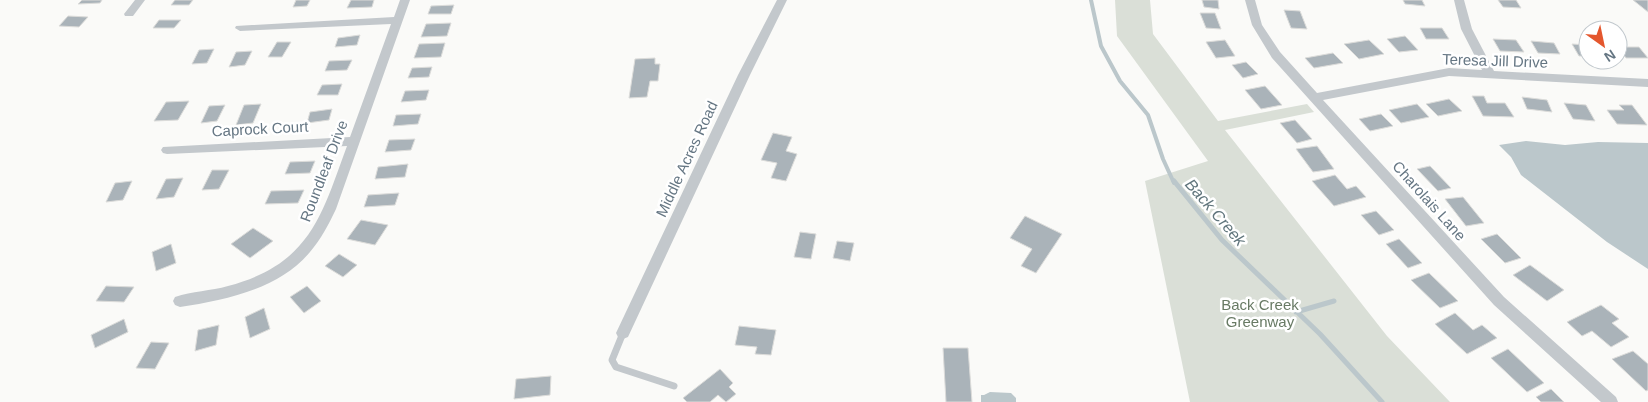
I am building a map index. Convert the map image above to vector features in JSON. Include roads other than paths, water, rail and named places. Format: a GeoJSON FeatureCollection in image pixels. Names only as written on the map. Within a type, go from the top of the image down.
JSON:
{"type":"FeatureCollection","features":[{"type":"Feature","properties":{"kind":"street"},"geometry":{"type":"LineString","coordinates":[[129,14],[140,0]]}},
{"type":"Feature","properties":{"kind":"street","name":"Roundleaf Drive"},"geometry":{"type":"LineString","coordinates":[[180,301],[209,297],[242,289],[276,274],[314,239],[326,221],[405,0]]}},
{"type":"Feature","properties":{"kind":"street","name":"Middle Acres Road"},"geometry":{"type":"LineString","coordinates":[[623,333],[744,75],[782,0]]}},
{"type":"Feature","properties":{"kind":"street","name":"Charolais Lane"},"geometry":{"type":"LineString","coordinates":[[1250,0],[1257,25],[1266,42],[1463,264],[1499,301],[1611,402]]}},
{"type":"Feature","properties":{"kind":"street"},"geometry":{"type":"LineString","coordinates":[[1460,0],[1463,24],[1490,74]]}},
{"type":"Feature","properties":{"kind":"street"},"geometry":{"type":"LineString","coordinates":[[240,28],[398,20]]}},
{"type":"Feature","properties":{"kind":"street","name":"Teresa Jill Drive"},"geometry":{"type":"LineString","coordinates":[[1314,98],[1438,73],[1648,83]]}},
{"type":"Feature","properties":{"kind":"street","name":"Caprock Court"},"geometry":{"type":"LineString","coordinates":[[167,150],[354,141]]}},
{"type":"Feature","properties":{"kind":"lane"},"geometry":{"type":"LineString","coordinates":[[623,333],[612,360],[616,367],[674,386]]}},
{"type":"Feature","properties":{"kind":"waterway","name":"Back Creek"},"geometry":{"type":"LineString","coordinates":[[1091,0],[1101,46],[1120,81],[1148,115],[1163,159],[1174,183]]}},
{"type":"Feature","properties":{"kind":"waterway","name":"Back Creek"},"geometry":{"type":"LineString","coordinates":[[1174,181],[1222,240],[1297,312]]}},
{"type":"Feature","properties":{"kind":"waterway"},"geometry":{"type":"LineString","coordinates":[[1297,312],[1334,301]]}},
{"type":"Feature","properties":{"kind":"waterway","name":"Back Creek"},"geometry":{"type":"LineString","coordinates":[[1297,312],[1320,334],[1382,402]]}},
{"type":"Feature","properties":{"kind":"park label","name":"Back Creek Greenway"},"geometry":{"type":"Point","coordinates":[1260,314]}}]}
